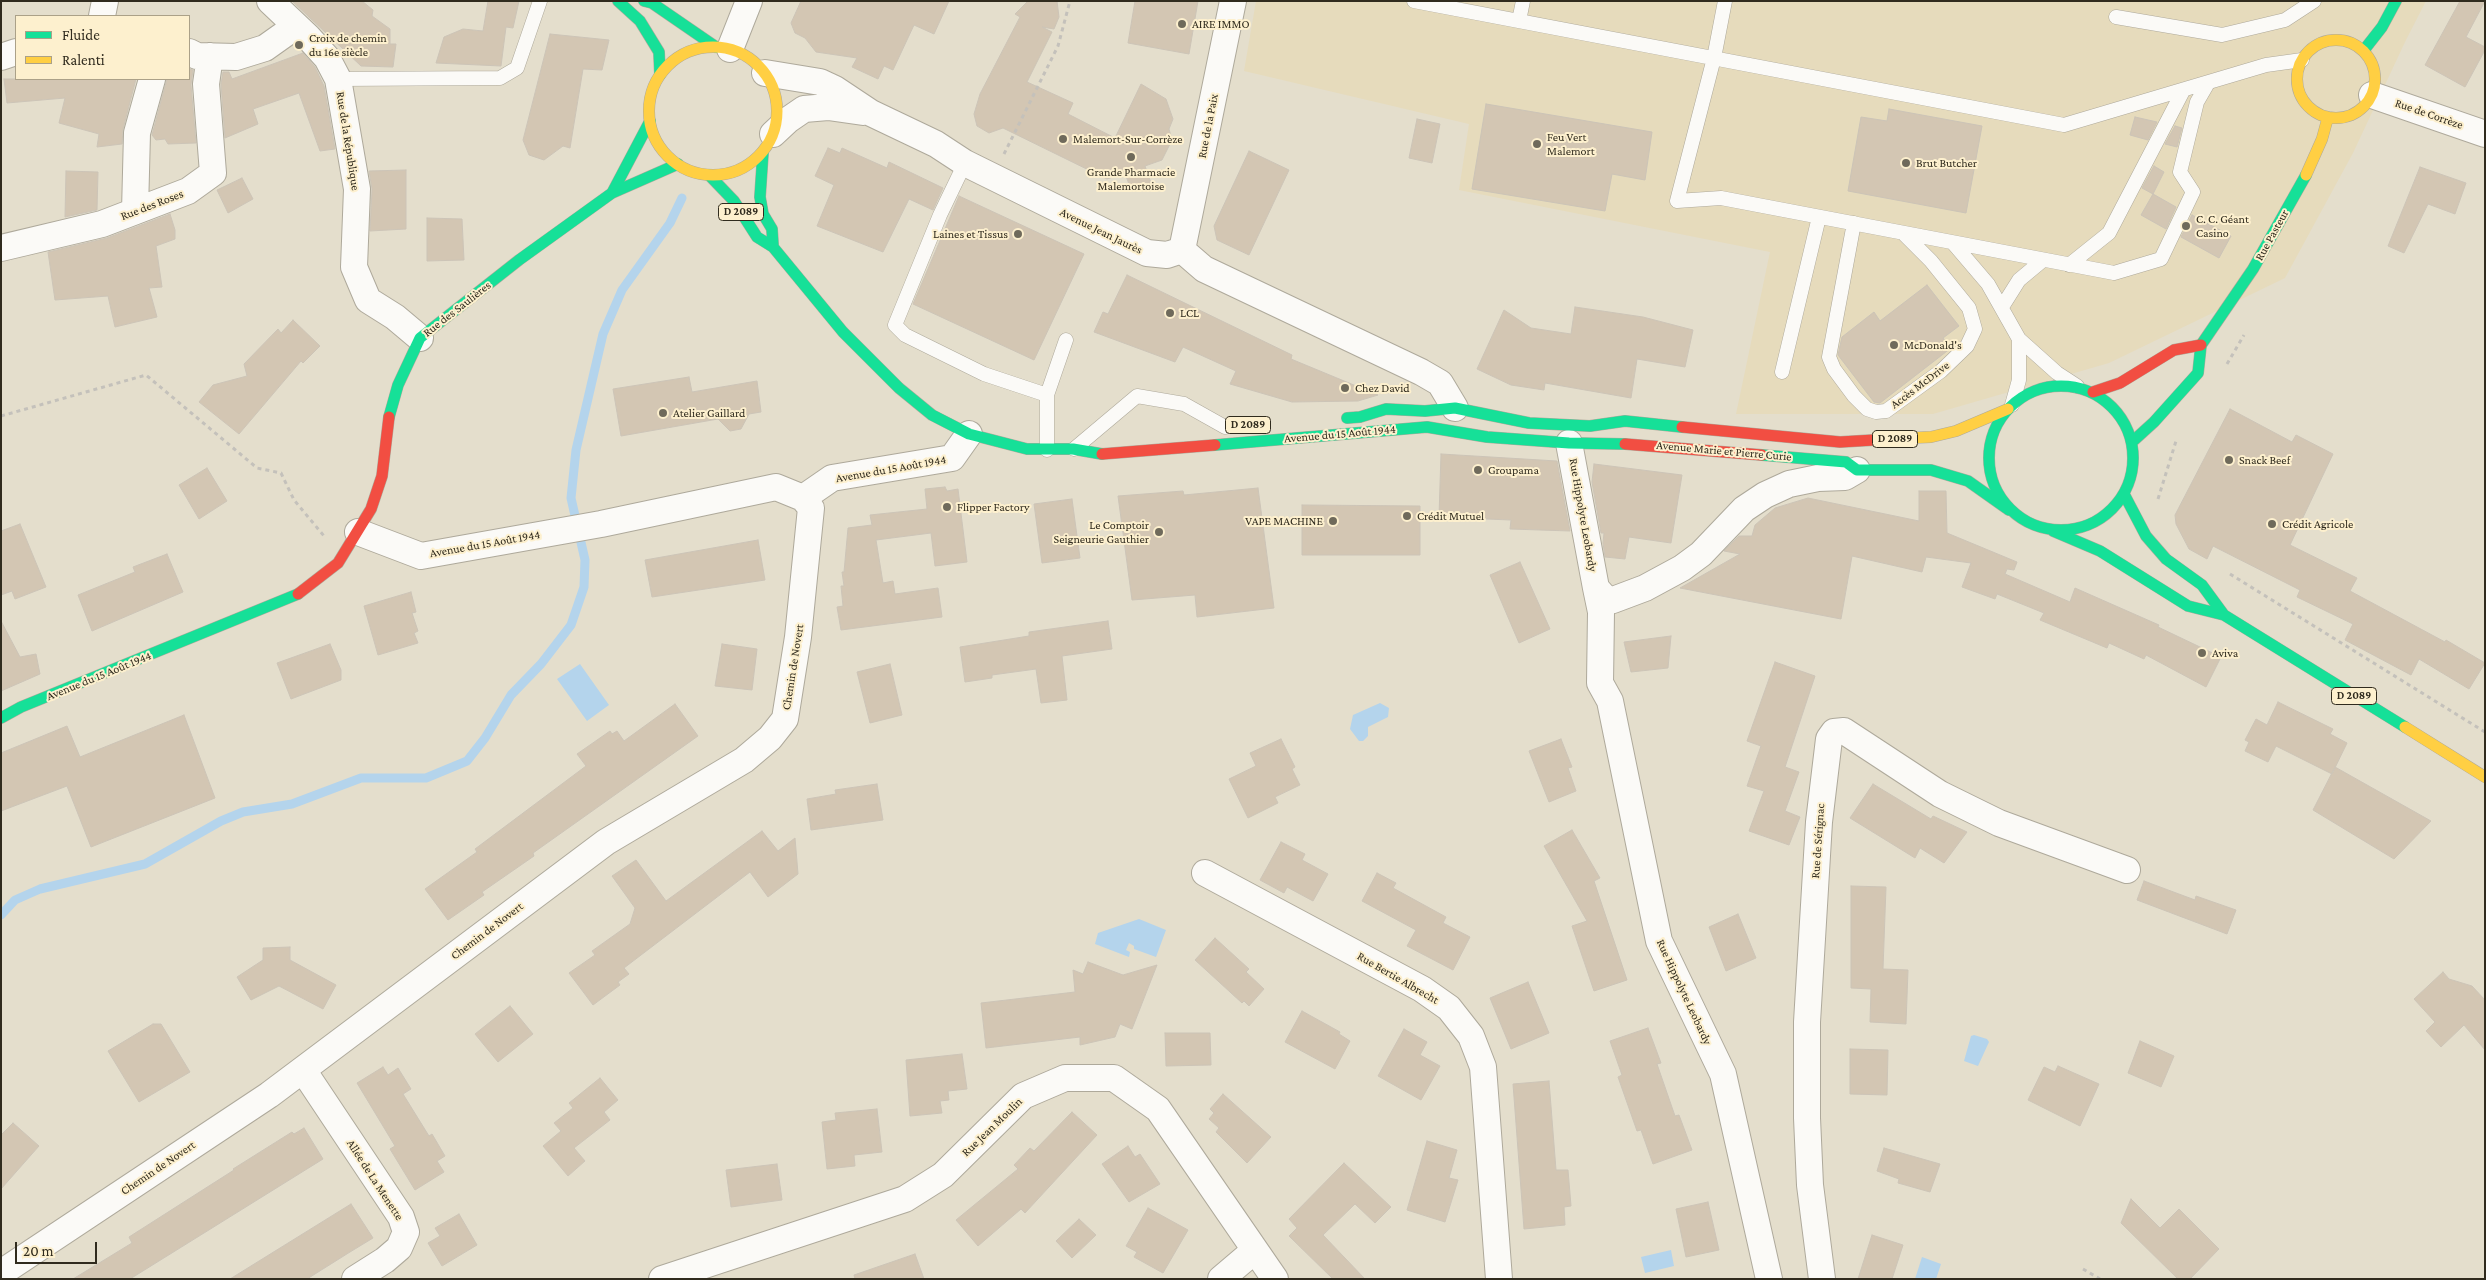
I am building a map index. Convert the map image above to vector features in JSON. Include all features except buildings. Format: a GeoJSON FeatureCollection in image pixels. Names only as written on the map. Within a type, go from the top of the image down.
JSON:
{"type":"FeatureCollection","features":[{"type":"Feature","properties":{"kind":"main road"},"geometry":{"type":"LineString","coordinates":[[618,1],[640,21],[659,52],[660,75]]}},
{"type":"Feature","properties":{"kind":"main road"},"geometry":{"type":"LineString","coordinates":[[644,1],[652,3],[723,48],[744,55],[765,73],[775,92],[778,113],[768,143],[748,166],[729,173],[709,175],[693,172],[678,164],[665,153],[656,138],[650,121],[649,105],[660,75],[671,63],[684,54],[700,48],[723,48]]}},
{"type":"Feature","properties":{"kind":"main road"},"geometry":{"type":"LineString","coordinates":[[2364,50],[2382,27],[2396,1]]}},
{"type":"Feature","properties":{"kind":"main road"},"geometry":{"type":"LineString","coordinates":[[2339,39],[2353,42],[2364,50],[2374,65],[2376,78],[2372,95],[2365,106],[2353,115],[2340,118],[2319,114],[2308,106],[2300,94],[2297,73],[2302,60],[2310,49],[2326,40],[2339,39]]}},
{"type":"Feature","properties":{"kind":"main road","name":"Rue Pasteur"},"geometry":{"type":"LineString","coordinates":[[2132,442],[2154,422],[2198,373],[2201,345],[2253,269],[2305,177],[2322,139],[2328,117]]}},
{"type":"Feature","properties":{"kind":"main road","name":"Rue des Saulières"},"geometry":{"type":"LineString","coordinates":[[612,193],[650,121]]}},
{"type":"Feature","properties":{"kind":"main road","name":"Avenue du 15 Août 1944"},"geometry":{"type":"LineString","coordinates":[[768,143],[760,197],[763,214],[772,229],[774,247]]}},
{"type":"Feature","properties":{"kind":"main road","name":"Rue des Saulières"},"geometry":{"type":"LineString","coordinates":[[358,532],[371,508],[382,476],[388,419],[398,385],[420,338],[520,260],[612,193],[678,164]]}},
{"type":"Feature","properties":{"kind":"main road","name":"Avenue du 15 Août 1944"},"geometry":{"type":"LineString","coordinates":[[709,175],[734,201],[757,237],[774,247],[809,293],[873,363],[932,416],[968,434],[1027,449],[1073,449],[1101,454],[1427,426]]}},
{"type":"Feature","properties":{"kind":"main road"},"geometry":{"type":"LineString","coordinates":[[2093,392],[2120,383],[2174,350],[2201,345]]}},
{"type":"Feature","properties":{"kind":"main road"},"geometry":{"type":"LineString","coordinates":[[2065,384],[2093,392],[2116,411],[2132,442],[2132,472],[2124,494],[2111,511],[2094,523],[2074,530],[2053,531],[2029,524],[2009,510],[1995,489],[1988,465],[1989,444],[1996,426],[2010,407],[2024,396],[2043,389],[2065,384]]}},
{"type":"Feature","properties":{"kind":"main road","name":"Avenue Marie et Pierre Curie"},"geometry":{"type":"LineString","coordinates":[[1455,408],[1529,423],[1590,426],[1625,421],[1840,442],[1931,437],[1956,431],[2010,407]]}},
{"type":"Feature","properties":{"kind":"main road","name":"Avenue du 15 Août 1944"},"geometry":{"type":"LineString","coordinates":[[1331,419],[1360,417],[1386,409],[1424,411],[1455,408]]}},
{"type":"Feature","properties":{"kind":"main road","name":"D 2089"},"geometry":{"type":"LineString","coordinates":[[1206,428],[1230,426]]}},
{"type":"Feature","properties":{"kind":"main road","name":"Avenue Marie et Pierre Curie"},"geometry":{"type":"LineString","coordinates":[[1427,426],[1487,437],[1569,443],[1589,442],[1646,445],[1846,462],[1857,470],[1931,470],[1968,481],[2009,510]]}},
{"type":"Feature","properties":{"kind":"main road","name":"Avenue du 15 Août 1944"},"geometry":{"type":"LineString","coordinates":[[1073,449],[1100,438],[1110,438]]}},
{"type":"Feature","properties":{"kind":"main road","name":"D 2089"},"geometry":{"type":"LineString","coordinates":[[2124,494],[2146,536],[2166,559],[2202,585],[2224,615]]}},
{"type":"Feature","properties":{"kind":"main road","name":"D 2089"},"geometry":{"type":"LineString","coordinates":[[2053,531],[2100,551],[2188,606],[2224,615],[2485,777]]}},
{"type":"Feature","properties":{"kind":"main road","name":"Avenue du 15 Août 1944"},"geometry":{"type":"LineString","coordinates":[[1,718],[21,707],[293,598],[338,563],[358,532]]}},
{"type":"Feature","properties":{"kind":"street"},"geometry":{"type":"LineString","coordinates":[[102,15],[105,1]]}},
{"type":"Feature","properties":{"kind":"street","name":"Rue de la République"},"geometry":{"type":"LineString","coordinates":[[270,1],[327,58],[338,79],[357,189],[354,267],[368,300],[395,317],[420,338]]}},
{"type":"Feature","properties":{"kind":"street"},"geometry":{"type":"LineString","coordinates":[[723,48],[749,1]]}},
{"type":"Feature","properties":{"kind":"street","name":"Rue de la Paix"},"geometry":{"type":"LineString","coordinates":[[1182,250],[1233,1]]}},
{"type":"Feature","properties":{"kind":"street"},"geometry":{"type":"LineString","coordinates":[[199,54],[236,57],[265,48],[296,26]]}},
{"type":"Feature","properties":{"kind":"street"},"geometry":{"type":"LineString","coordinates":[[1,57],[15,52]]}},
{"type":"Feature","properties":{"kind":"street","name":"Rue des Roses"},"geometry":{"type":"LineString","coordinates":[[1,248],[102,224],[188,191],[213,172],[206,84],[199,54]]}},
{"type":"Feature","properties":{"kind":"street","name":"Avenue Jean Jaurès"},"geometry":{"type":"LineString","coordinates":[[765,73],[820,82],[835,89],[871,113],[936,144],[964,164],[1147,253],[1167,255],[1182,250]]}},
{"type":"Feature","properties":{"kind":"street"},"geometry":{"type":"LineString","coordinates":[[135,210],[136,133],[152,80]]}},
{"type":"Feature","properties":{"kind":"street","name":"Rue de Corrèze"},"geometry":{"type":"LineString","coordinates":[[2372,95],[2485,134]]}},
{"type":"Feature","properties":{"kind":"street","name":"Avenue Jean Jaurès"},"geometry":{"type":"LineString","coordinates":[[768,143],[788,120],[804,109],[828,107],[871,113]]}},
{"type":"Feature","properties":{"kind":"street"},"geometry":{"type":"LineString","coordinates":[[1182,250],[1204,269],[1422,372],[1440,383],[1455,408]]}},
{"type":"Feature","properties":{"kind":"street","name":"Avenue du 15 Août 1944"},"geometry":{"type":"LineString","coordinates":[[358,532],[421,556],[561,532],[776,488],[803,498],[832,478],[952,458],[968,434]]}},
{"type":"Feature","properties":{"kind":"street","name":"Rue Hippolyte Leobardy"},"geometry":{"type":"LineString","coordinates":[[1569,443],[1601,612],[1600,683],[1610,701],[1659,940],[1723,1074],[1769,1279]]}},
{"type":"Feature","properties":{"kind":"street","name":"Rue Hippolyte Leobardy"},"geometry":{"type":"LineString","coordinates":[[1596,588],[1605,598],[1613,600],[1645,588],[1682,568],[1744,509],[1765,495],[1789,484],[1818,478],[1845,477],[1857,470]]}},
{"type":"Feature","properties":{"kind":"street","name":"Chemin de Novert"},"geometry":{"type":"LineString","coordinates":[[1,1273],[268,1095],[606,842],[744,760],[770,738],[785,719],[798,638],[811,508],[803,498]]}},
{"type":"Feature","properties":{"kind":"street","name":"Rue Hippolyte Leobardy"},"geometry":{"type":"LineString","coordinates":[[1610,701],[1616,683],[1611,644],[1613,626],[1619,616],[1645,588]]}},
{"type":"Feature","properties":{"kind":"street","name":"Rue de Sérignac"},"geometry":{"type":"LineString","coordinates":[[1822,1279],[1810,1185],[1807,1118],[1807,1022],[1818,822],[1829,739],[1834,732],[1844,731],[1940,794],[1999,823],[2127,870]]}},
{"type":"Feature","properties":{"kind":"street","name":"Rue Bertie Albrecht"},"geometry":{"type":"LineString","coordinates":[[1204,873],[1422,989],[1449,1008],[1471,1036],[1483,1067],[1499,1279]]}},
{"type":"Feature","properties":{"kind":"street","name":"Allée de La Menette"},"geometry":{"type":"LineString","coordinates":[[302,1070],[401,1217],[406,1232],[399,1248],[355,1279]]}},
{"type":"Feature","properties":{"kind":"street","name":"Rue Jean Moulin"},"geometry":{"type":"LineString","coordinates":[[662,1279],[905,1199],[943,1175],[1022,1096],[1065,1078],[1114,1078],[1158,1109],[1275,1279]]}},
{"type":"Feature","properties":{"kind":"street"},"geometry":{"type":"LineString","coordinates":[[1221,1279],[1254,1251]]}},
{"type":"Feature","properties":{"kind":"lane"},"geometry":{"type":"LineString","coordinates":[[338,79],[500,78],[518,68],[540,1]]}},
{"type":"Feature","properties":{"kind":"lane"},"geometry":{"type":"LineString","coordinates":[[1414,1],[2064,125],[2266,66],[2302,60]]}},
{"type":"Feature","properties":{"kind":"lane"},"geometry":{"type":"LineString","coordinates":[[1519,21],[1523,1]]}},
{"type":"Feature","properties":{"kind":"lane"},"geometry":{"type":"LineString","coordinates":[[1725,1],[1714,58],[1677,201],[1721,198],[2114,273],[2161,259],[2193,192],[2180,172],[2196,102],[2208,84]]}},
{"type":"Feature","properties":{"kind":"lane"},"geometry":{"type":"LineString","coordinates":[[2116,17],[2222,35],[2285,20],[2314,1]]}},
{"type":"Feature","properties":{"kind":"lane"},"geometry":{"type":"LineString","coordinates":[[2069,265],[2109,233],[2183,91]]}},
{"type":"Feature","properties":{"kind":"lane"},"geometry":{"type":"LineString","coordinates":[[964,164],[940,215],[895,325],[906,335],[984,374],[1047,395]]}},
{"type":"Feature","properties":{"kind":"lane"},"geometry":{"type":"LineString","coordinates":[[1782,372],[1819,217]]}},
{"type":"Feature","properties":{"kind":"lane","name":"Accès McDrive"},"geometry":{"type":"LineString","coordinates":[[1854,223],[1829,357],[1834,369],[1854,396],[1867,409],[1876,412],[1886,411],[1940,371],[1967,346],[1975,330],[1969,308],[1931,261],[1903,233]]}},
{"type":"Feature","properties":{"kind":"lane"},"geometry":{"type":"LineString","coordinates":[[1953,243],[1988,284],[2019,339],[2057,373],[2077,386]]}},
{"type":"Feature","properties":{"kind":"lane"},"geometry":{"type":"LineString","coordinates":[[2002,307],[2019,280],[2043,260]]}},
{"type":"Feature","properties":{"kind":"lane"},"geometry":{"type":"LineString","coordinates":[[2010,407],[2019,380],[2019,339]]}},
{"type":"Feature","properties":{"kind":"lane"},"geometry":{"type":"LineString","coordinates":[[1047,450],[1047,395],[1066,340]]}},
{"type":"Feature","properties":{"kind":"lane"},"geometry":{"type":"LineString","coordinates":[[1073,449],[1137,396],[1184,404],[1230,426]]}},
{"type":"Feature","properties":{"kind":"path"},"geometry":{"type":"LineString","coordinates":[[993,177],[1058,46],[1070,1]]}},
{"type":"Feature","properties":{"kind":"path"},"geometry":{"type":"LineString","coordinates":[[2221,371],[2232,357],[2247,329]]}},
{"type":"Feature","properties":{"kind":"path"},"geometry":{"type":"LineString","coordinates":[[1,416],[146,375],[257,468],[281,473],[294,500],[325,538],[338,563]]}},
{"type":"Feature","properties":{"kind":"path"},"geometry":{"type":"LineString","coordinates":[[2156,504],[2176,439]]}},
{"type":"Feature","properties":{"kind":"path"},"geometry":{"type":"LineString","coordinates":[[2223,570],[2485,732]]}},
{"type":"Feature","properties":{"kind":"path"},"geometry":{"type":"LineString","coordinates":[[2084,1269],[2100,1279]]}},
{"type":"Feature","properties":{"kind":"shaded area"},"geometry":{"type":"Polygon","coordinates":[[[1256,1],[2426,1],[2353,153],[2285,278],[2109,363],[1933,414],[1736,414],[1770,252],[1459,190],[1469,124],[1244,71],[1256,1]]]}},
{"type":"Feature","properties":{"kind":"water"},"geometry":{"type":"Polygon","coordinates":[[[580,664],[609,705],[587,721],[557,679],[580,664]]]}},
{"type":"Feature","properties":{"kind":"water"},"geometry":{"type":"Polygon","coordinates":[[[1380,703],[1389,708],[1388,717],[1368,727],[1368,736],[1363,741],[1359,741],[1350,729],[1353,715],[1380,703]]]}},
{"type":"Feature","properties":{"kind":"water"},"geometry":{"type":"Polygon","coordinates":[[[1139,919],[1166,930],[1156,957],[1134,949],[1134,946],[1129,943],[1126,950],[1130,952],[1129,957],[1095,944],[1098,933],[1139,919]]]}},
{"type":"Feature","properties":{"kind":"water"},"geometry":{"type":"Polygon","coordinates":[[[1974,1035],[1987,1039],[1989,1042],[1978,1066],[1964,1061],[1971,1036],[1974,1035]]]}},
{"type":"Feature","properties":{"kind":"water"},"geometry":{"type":"Polygon","coordinates":[[[1671,1250],[1674,1266],[1645,1273],[1641,1257],[1671,1250]]]}},
{"type":"Feature","properties":{"kind":"water"},"geometry":{"type":"Polygon","coordinates":[[[1922,1257],[1941,1264],[1936,1279],[1915,1279],[1922,1257]]]}},
{"type":"Feature","properties":{"kind":"waterway"},"geometry":{"type":"LineString","coordinates":[[1,915],[15,900],[40,889],[145,864],[221,821],[243,812],[292,804],[361,778],[426,778],[467,761],[485,738],[511,695],[541,664],[571,625],[584,587],[585,560],[571,498],[576,450],[603,334],[622,290],[670,223],[682,198]]}},
{"type":"Feature","properties":{"kind":"traffic: fast"},"geometry":{"type":"LineString","coordinates":[[618,1],[640,21],[659,52],[660,75]]}},
{"type":"Feature","properties":{"kind":"traffic: fast"},"geometry":{"type":"LineString","coordinates":[[644,1],[652,3],[716,47]]}},
{"type":"Feature","properties":{"kind":"traffic: fast"},"geometry":{"type":"LineString","coordinates":[[2364,50],[2382,27],[2396,1]]}},
{"type":"Feature","properties":{"kind":"traffic: fast"},"geometry":{"type":"LineString","coordinates":[[612,193],[650,121]]}},
{"type":"Feature","properties":{"kind":"traffic: fast"},"geometry":{"type":"LineString","coordinates":[[763,152],[760,197],[763,214],[772,229],[773,245]]}},
{"type":"Feature","properties":{"kind":"traffic: fast"},"geometry":{"type":"LineString","coordinates":[[389,417],[398,385],[420,338],[519,260],[612,193],[678,164]]}},
{"type":"Feature","properties":{"kind":"traffic: fast"},"geometry":{"type":"LineString","coordinates":[[709,175],[734,201],[757,237],[773,247],[843,332],[899,388],[932,415],[969,434],[1027,449],[1073,449],[1102,454]]}},
{"type":"Feature","properties":{"kind":"traffic: fast"},"geometry":{"type":"LineString","coordinates":[[2132,442],[2154,422],[2198,373],[2201,345],[2253,269],[2306,175]]}},
{"type":"Feature","properties":{"kind":"traffic: fast"},"geometry":{"type":"LineString","coordinates":[[2061,386],[2089,391],[2112,407],[2128,430],[2133,458],[2128,486],[2112,509],[2089,525],[2061,530],[2033,525],[2010,509],[1994,486],[1989,458],[1994,430],[2010,407],[2033,391],[2061,386]]}},
{"type":"Feature","properties":{"kind":"traffic: fast"},"geometry":{"type":"LineString","coordinates":[[1347,418],[1360,417],[1386,409],[1425,411],[1455,408],[1529,423],[1590,426],[1625,421],[1682,427]]}},
{"type":"Feature","properties":{"kind":"traffic: fast"},"geometry":{"type":"LineString","coordinates":[[1215,445],[1427,427],[1487,437],[1569,443],[1625,444]]}},
{"type":"Feature","properties":{"kind":"traffic: fast"},"geometry":{"type":"LineString","coordinates":[[1762,455],[1846,462],[1857,470],[1931,470],[1968,481],[2009,510]]}},
{"type":"Feature","properties":{"kind":"traffic: fast"},"geometry":{"type":"LineString","coordinates":[[2124,494],[2146,536],[2166,559],[2202,585],[2224,615]]}},
{"type":"Feature","properties":{"kind":"traffic: fast"},"geometry":{"type":"LineString","coordinates":[[2053,531],[2100,551],[2188,606],[2224,615],[2405,727]]}},
{"type":"Feature","properties":{"kind":"traffic: fast"},"geometry":{"type":"LineString","coordinates":[[1,718],[21,707],[298,594]]}},
{"type":"Feature","properties":{"kind":"traffic: slow"},"geometry":{"type":"LineString","coordinates":[[2336,40],[2351,43],[2364,51],[2372,64],[2375,79],[2372,94],[2364,107],[2351,115],[2336,118],[2321,115],[2308,107],[2300,94],[2297,79],[2300,64],[2308,51],[2321,43],[2336,40]]}},
{"type":"Feature","properties":{"kind":"traffic: slow"},"geometry":{"type":"LineString","coordinates":[[713,47],[737,52],[758,66],[772,87],[777,111],[772,135],[758,156],[737,170],[713,175],[689,170],[668,156],[654,135],[649,111],[654,87],[668,66],[689,52],[713,47]]}},
{"type":"Feature","properties":{"kind":"traffic: slow"},"geometry":{"type":"LineString","coordinates":[[2306,175],[2322,139],[2328,117]]}},
{"type":"Feature","properties":{"kind":"traffic: slow"},"geometry":{"type":"LineString","coordinates":[[1908,438],[1931,437],[1956,431],[2008,409]]}},
{"type":"Feature","properties":{"kind":"traffic: slow"},"geometry":{"type":"LineString","coordinates":[[2405,727],[2485,777]]}},
{"type":"Feature","properties":{"kind":"traffic: jam"},"geometry":{"type":"LineString","coordinates":[[2093,392],[2120,383],[2174,350],[2201,345]]}},
{"type":"Feature","properties":{"kind":"traffic: jam"},"geometry":{"type":"LineString","coordinates":[[298,594],[338,563],[371,509],[382,476],[389,417]]}},
{"type":"Feature","properties":{"kind":"traffic: jam"},"geometry":{"type":"LineString","coordinates":[[1682,427],[1840,442],[1908,438]]}},
{"type":"Feature","properties":{"kind":"traffic: jam"},"geometry":{"type":"LineString","coordinates":[[1625,444],[1762,455]]}},
{"type":"Feature","properties":{"kind":"traffic: jam"},"geometry":{"type":"LineString","coordinates":[[1102,454],[1215,445]]}},
{"type":"Feature","properties":{"kind":"place","name":"AIRE IMMO"},"geometry":{"type":"Point","coordinates":[1182,24]}},
{"type":"Feature","properties":{"kind":"place","name":"Croix de chemin du 16e siècle"},"geometry":{"type":"Point","coordinates":[299,45]}},
{"type":"Feature","properties":{"kind":"place","name":"Malemort-Sur-Corrèze"},"geometry":{"type":"Point","coordinates":[1063,139]}},
{"type":"Feature","properties":{"kind":"place","name":"Feu Vert Malemort"},"geometry":{"type":"Point","coordinates":[1537,144]}},
{"type":"Feature","properties":{"kind":"place","name":"Grande Pharmacie Malemortoise"},"geometry":{"type":"Point","coordinates":[1131,157]}},
{"type":"Feature","properties":{"kind":"place","name":"Brut Butcher"},"geometry":{"type":"Point","coordinates":[1906,163]}},
{"type":"Feature","properties":{"kind":"place","name":"C. C. Géant Casino"},"geometry":{"type":"Point","coordinates":[2186,226]}},
{"type":"Feature","properties":{"kind":"place","name":"Laines et Tissus"},"geometry":{"type":"Point","coordinates":[1018,234]}},
{"type":"Feature","properties":{"kind":"place","name":"LCL"},"geometry":{"type":"Point","coordinates":[1170,313]}},
{"type":"Feature","properties":{"kind":"place","name":"McDonald's"},"geometry":{"type":"Point","coordinates":[1894,345]}},
{"type":"Feature","properties":{"kind":"place","name":"Chez David"},"geometry":{"type":"Point","coordinates":[1345,388]}},
{"type":"Feature","properties":{"kind":"place","name":"Atelier Gaillard"},"geometry":{"type":"Point","coordinates":[663,413]}},
{"type":"Feature","properties":{"kind":"place","name":"Snack Beef"},"geometry":{"type":"Point","coordinates":[2229,460]}},
{"type":"Feature","properties":{"kind":"place","name":"Groupama"},"geometry":{"type":"Point","coordinates":[1478,470]}},
{"type":"Feature","properties":{"kind":"place","name":"Flipper Factory"},"geometry":{"type":"Point","coordinates":[947,507]}},
{"type":"Feature","properties":{"kind":"place","name":"Crédit Mutuel"},"geometry":{"type":"Point","coordinates":[1407,516]}},
{"type":"Feature","properties":{"kind":"place","name":"VAPE MACHINE"},"geometry":{"type":"Point","coordinates":[1333,521]}},
{"type":"Feature","properties":{"kind":"place","name":"Crédit Agricole"},"geometry":{"type":"Point","coordinates":[2272,524]}},
{"type":"Feature","properties":{"kind":"place","name":"Le Comptoir Seigneurie Gauthier"},"geometry":{"type":"Point","coordinates":[1159,532]}},
{"type":"Feature","properties":{"kind":"place","name":"Aviva"},"geometry":{"type":"Point","coordinates":[2202,653]}}]}
